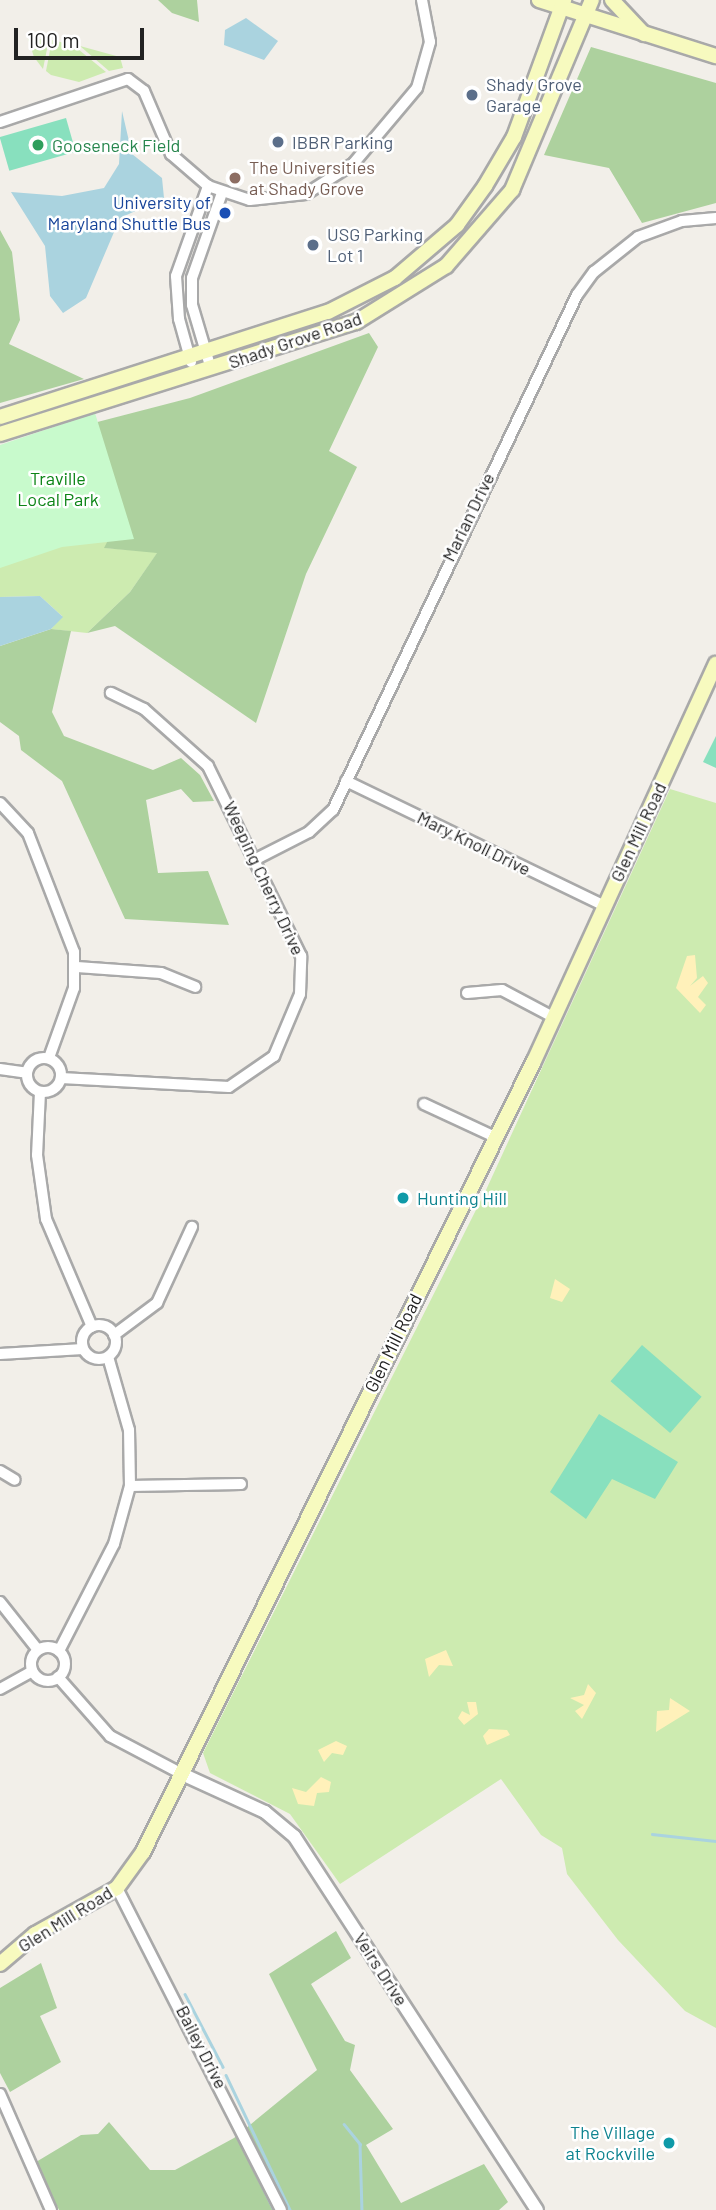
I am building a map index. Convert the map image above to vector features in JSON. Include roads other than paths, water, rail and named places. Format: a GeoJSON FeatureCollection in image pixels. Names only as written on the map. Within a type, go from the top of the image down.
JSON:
{"type":"FeatureCollection","features":[{"type":"Feature","properties":{"kind":"main road","name":"Shady Grove Road"},"geometry":{"type":"LineString","coordinates":[[0,434],[356,322],[446,266],[512,190],[587,18],[592,0]]}},
{"type":"Feature","properties":{"kind":"main road"},"geometry":{"type":"LineString","coordinates":[[612,0],[645,35]]}},
{"type":"Feature","properties":{"kind":"main road","name":"Shady Grove Road"},"geometry":{"type":"LineString","coordinates":[[0,416],[340,307],[425,256],[470,209],[508,148],[554,4]]}},
{"type":"Feature","properties":{"kind":"main road"},"geometry":{"type":"LineString","coordinates":[[554,4],[587,18],[716,56]]}},
{"type":"Feature","properties":{"kind":"main road","name":"Glen Mill Road"},"geometry":{"type":"LineString","coordinates":[[0,1964],[35,1934],[117,1888],[183,1774],[553,1017],[716,664]]}},
{"type":"Feature","properties":{"kind":"street"},"geometry":{"type":"LineString","coordinates":[[0,122],[128,79],[145,91],[171,154],[208,186],[222,193],[263,201],[293,198],[319,189],[353,164],[402,109],[425,71],[430,32],[422,0]]}},
{"type":"Feature","properties":{"kind":"street"},"geometry":{"type":"LineString","coordinates":[[195,374],[189,355],[176,276],[208,186]]}},
{"type":"Feature","properties":{"kind":"street"},"geometry":{"type":"LineString","coordinates":[[211,369],[192,305],[193,266],[222,193]]}},
{"type":"Feature","properties":{"kind":"street","name":"Marian Drive"},"geometry":{"type":"LineString","coordinates":[[258,858],[324,822],[577,295],[594,272],[638,237],[682,221],[716,218]]}},
{"type":"Feature","properties":{"kind":"street","name":"Weeping Cherry Drive"},"geometry":{"type":"LineString","coordinates":[[61,1078],[229,1087],[274,1056],[300,994],[303,965],[258,858],[208,766],[145,709],[111,693]]}},
{"type":"Feature","properties":{"kind":"street","name":"Mary Knoll Drive"},"geometry":{"type":"LineString","coordinates":[[346,781],[603,905]]}},
{"type":"Feature","properties":{"kind":"street"},"geometry":{"type":"LineString","coordinates":[[0,803],[31,840],[69,932],[77,967],[49,1058],[61,1078],[51,1091],[40,1092]]}},
{"type":"Feature","properties":{"kind":"street"},"geometry":{"type":"LineString","coordinates":[[77,967],[161,973],[195,987]]}},
{"type":"Feature","properties":{"kind":"street"},"geometry":{"type":"LineString","coordinates":[[467,993],[502,990],[553,1017]]}},
{"type":"Feature","properties":{"kind":"street"},"geometry":{"type":"LineString","coordinates":[[27,1073],[37,1059],[49,1058]]}},
{"type":"Feature","properties":{"kind":"street"},"geometry":{"type":"LineString","coordinates":[[0,1069],[27,1073],[40,1092],[36,1135],[44,1209],[92,1327],[83,1349]]}},
{"type":"Feature","properties":{"kind":"street"},"geometry":{"type":"LineString","coordinates":[[424,1104],[495,1137]]}},
{"type":"Feature","properties":{"kind":"street"},"geometry":{"type":"LineString","coordinates":[[59,1651],[114,1544],[130,1486],[128,1421],[108,1357],[114,1335],[157,1303],[192,1227]]}},
{"type":"Feature","properties":{"kind":"street"},"geometry":{"type":"LineString","coordinates":[[92,1327],[114,1335]]}},
{"type":"Feature","properties":{"kind":"street"},"geometry":{"type":"LineString","coordinates":[[0,1354],[83,1349],[91,1357],[108,1357]]}},
{"type":"Feature","properties":{"kind":"street"},"geometry":{"type":"LineString","coordinates":[[0,1471],[15,1480]]}},
{"type":"Feature","properties":{"kind":"street"},"geometry":{"type":"LineString","coordinates":[[130,1486],[241,1484]]}},
{"type":"Feature","properties":{"kind":"street"},"geometry":{"type":"LineString","coordinates":[[0,1602],[38,1650],[59,1651]]}},
{"type":"Feature","properties":{"kind":"street"},"geometry":{"type":"LineString","coordinates":[[0,1689],[32,1671],[38,1650]]}},
{"type":"Feature","properties":{"kind":"street"},"geometry":{"type":"LineString","coordinates":[[32,1671],[47,1681],[58,1677],[65,1665],[59,1651]]}},
{"type":"Feature","properties":{"kind":"street"},"geometry":{"type":"LineString","coordinates":[[58,1677],[110,1736],[183,1774]]}},
{"type":"Feature","properties":{"kind":"street","name":"Veirs Drive"},"geometry":{"type":"LineString","coordinates":[[183,1774],[265,1812],[294,1836],[537,2210]]}},
{"type":"Feature","properties":{"kind":"street","name":"Bailey Drive"},"geometry":{"type":"LineString","coordinates":[[117,1888],[281,2210]]}},
{"type":"Feature","properties":{"kind":"street"},"geometry":{"type":"LineString","coordinates":[[0,2094],[51,2210]]}},
{"type":"Feature","properties":{"kind":"water"},"geometry":{"type":"Polygon","coordinates":[[[246,18],[278,41],[264,60],[224,45],[225,30],[246,18]]]}},
{"type":"Feature","properties":{"kind":"water"},"geometry":{"type":"Polygon","coordinates":[[[122,111],[132,154],[162,178],[164,198],[120,218],[86,298],[63,313],[50,296],[45,246],[11,192],[62,196],[104,188],[119,164],[122,111]]]}},
{"type":"Feature","properties":{"kind":"water"},"geometry":{"type":"Polygon","coordinates":[[[40,596],[63,617],[51,629],[0,646],[0,597],[40,596]]]}},
{"type":"Feature","properties":{"kind":"waterway"},"geometry":{"type":"LineString","coordinates":[[652,1834],[716,1841]]}},
{"type":"Feature","properties":{"kind":"waterway"},"geometry":{"type":"LineString","coordinates":[[185,1994],[223,2067]]}},
{"type":"Feature","properties":{"kind":"waterway"},"geometry":{"type":"LineString","coordinates":[[226,2075],[290,2210]]}},
{"type":"Feature","properties":{"kind":"waterway"},"geometry":{"type":"LineString","coordinates":[[344,2124],[360,2144],[362,2210]]}},
{"type":"Feature","properties":{"kind":"waterway"},"geometry":{"type":"LineString","coordinates":[[243,2146],[274,2210]]}},
{"type":"Feature","properties":{"kind":"place","name":"Shady Grove Garage"},"geometry":{"type":"Point","coordinates":[472,95]}},
{"type":"Feature","properties":{"kind":"place","name":"IBBR Parking"},"geometry":{"type":"Point","coordinates":[278,142]}},
{"type":"Feature","properties":{"kind":"place","name":"Gooseneck Field"},"geometry":{"type":"Point","coordinates":[38,145]}},
{"type":"Feature","properties":{"kind":"place","name":"The Universities at Shady Grove"},"geometry":{"type":"Point","coordinates":[235,178]}},
{"type":"Feature","properties":{"kind":"place","name":"University of Maryland Shuttle Bus"},"geometry":{"type":"Point","coordinates":[225,213]}},
{"type":"Feature","properties":{"kind":"place","name":"USG Parking Lot 1"},"geometry":{"type":"Point","coordinates":[313,245]}},
{"type":"Feature","properties":{"kind":"place","name":"Hunting Hill"},"geometry":{"type":"Point","coordinates":[403,1198]}},
{"type":"Feature","properties":{"kind":"place","name":"The Village at Rockville"},"geometry":{"type":"Point","coordinates":[669,2143]}},
{"type":"Feature","properties":{"kind":"park label","name":"Traville Local Park"},"geometry":{"type":"Point","coordinates":[58,489]}}]}
